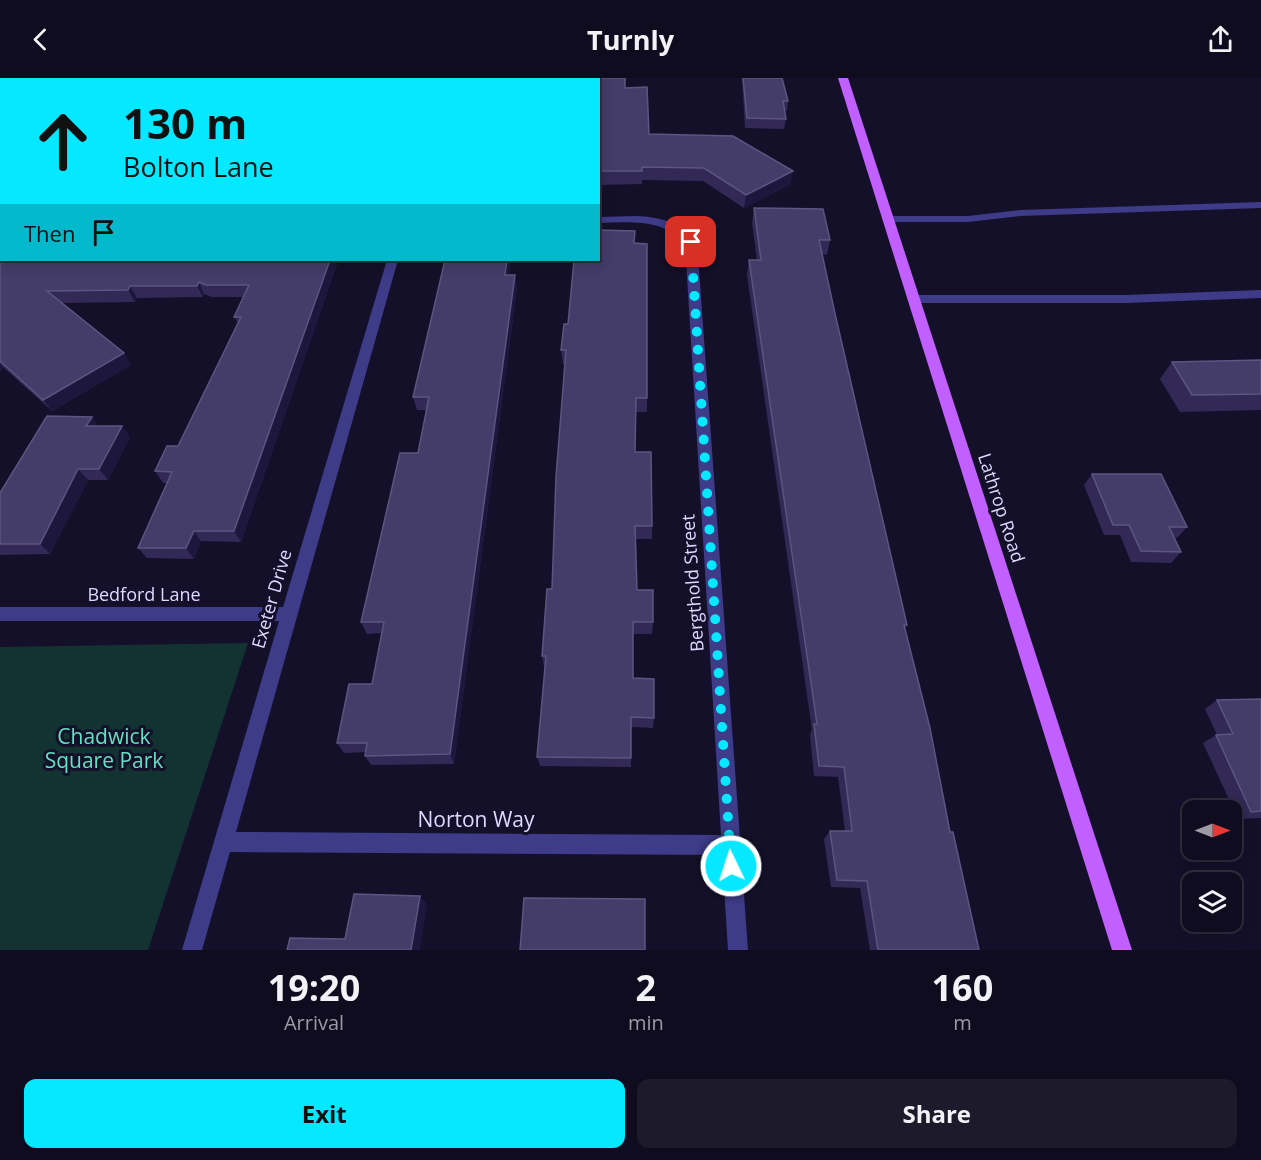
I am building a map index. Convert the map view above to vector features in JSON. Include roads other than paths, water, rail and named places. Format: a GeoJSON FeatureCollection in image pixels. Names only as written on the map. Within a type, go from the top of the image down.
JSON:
{"type":"FeatureCollection","features":[{"type":"Feature","properties":{"kind":"main road","name":"Lathrop Road"},"geometry":{"type":"LineString","coordinates":[[843,78],[1122,950]]}},
{"type":"Feature","properties":{"kind":"street"},"geometry":{"type":"LineString","coordinates":[[887,219],[968,219],[1020,213],[1261,205]]}},
{"type":"Feature","properties":{"kind":"street","name":"Bergthold Street"},"geometry":{"type":"LineString","coordinates":[[600,220],[656,220],[684,233],[691,242],[729,845],[738,950]]}},
{"type":"Feature","properties":{"kind":"street","name":"Exeter Drive"},"geometry":{"type":"LineString","coordinates":[[192,950],[392,261]]}},
{"type":"Feature","properties":{"kind":"street"},"geometry":{"type":"LineString","coordinates":[[913,299],[1126,299],[1261,294]]}},
{"type":"Feature","properties":{"kind":"street","name":"Bedford Lane"},"geometry":{"type":"LineString","coordinates":[[0,614],[288,614]]}},
{"type":"Feature","properties":{"kind":"street","name":"Norton Way"},"geometry":{"type":"LineString","coordinates":[[223,842],[729,845]]}},
{"type":"Feature","properties":{"kind":"park label","name":"Chadwick Square Park"},"geometry":{"type":"Point","coordinates":[104,749]}}]}
